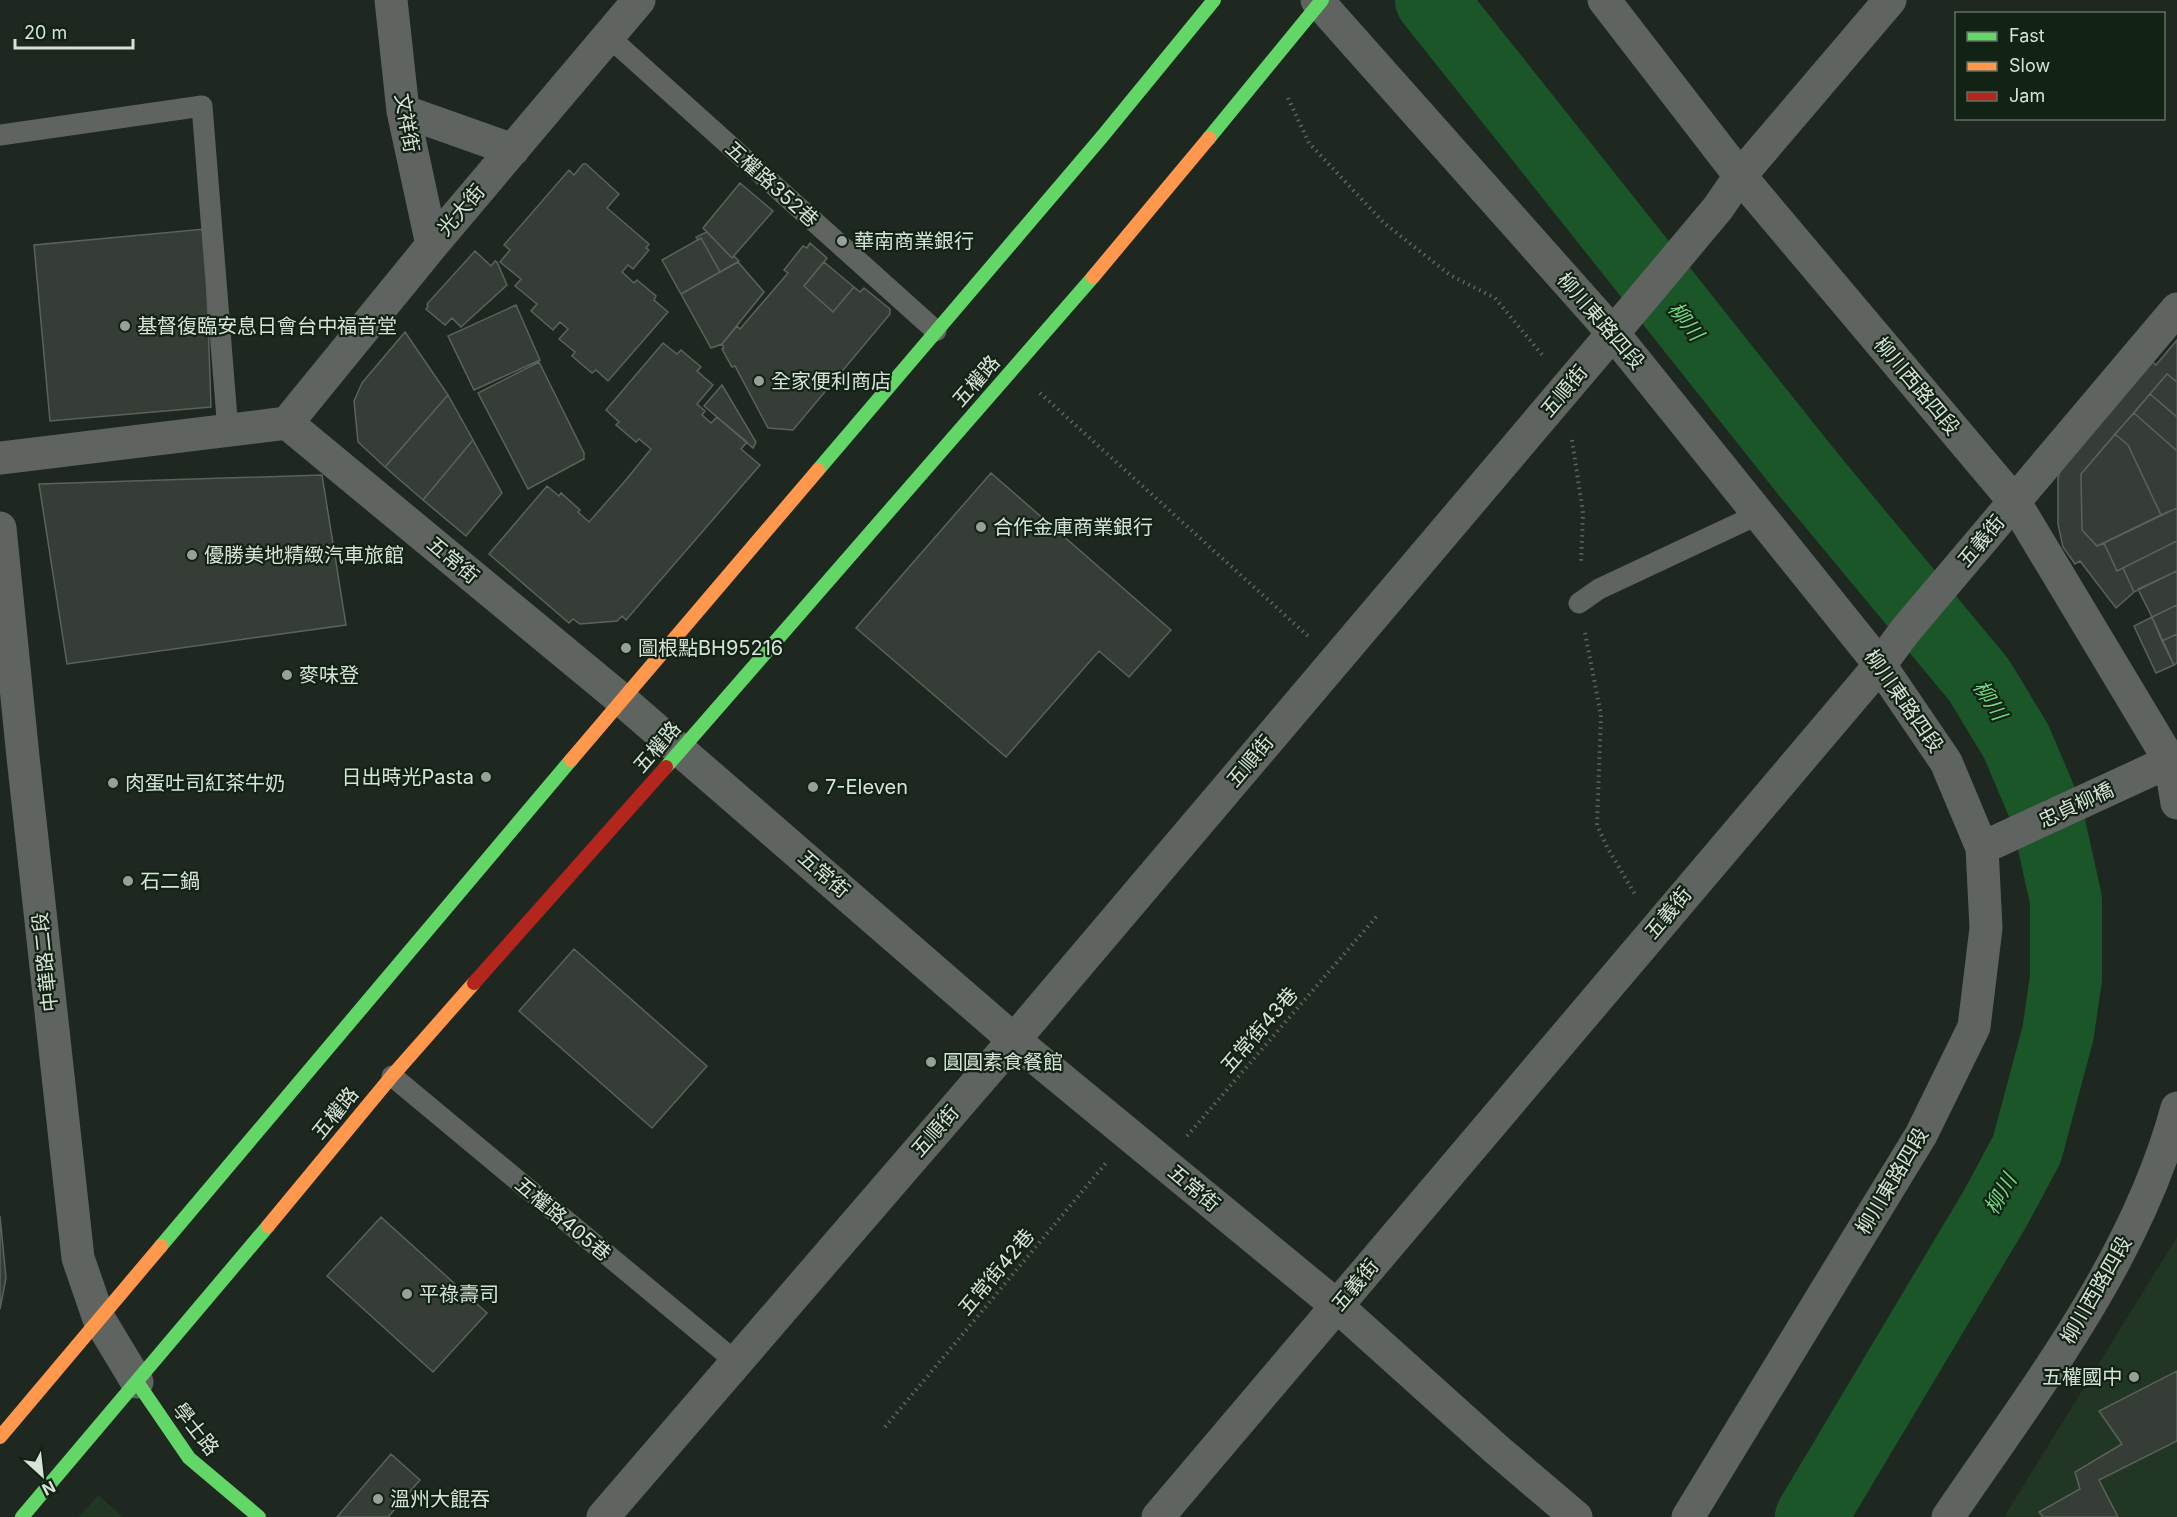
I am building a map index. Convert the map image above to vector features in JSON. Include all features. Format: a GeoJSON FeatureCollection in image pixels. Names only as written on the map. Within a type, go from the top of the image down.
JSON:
{"type":"FeatureCollection","features":[{"type":"Feature","properties":{"kind":"main road"},"geometry":{"type":"LineString","coordinates":[[0,1437],[622,700],[1101,138],[1214,0]]}},
{"type":"Feature","properties":{"kind":"main road","name":"五權路"},"geometry":{"type":"LineString","coordinates":[[22,1517],[195,1315],[392,1076],[681,750],[1129,236],[1319,1]]}},
{"type":"Feature","properties":{"kind":"main road","name":"學士路"},"geometry":{"type":"LineString","coordinates":[[137,1382],[189,1458],[259,1517]]}},
{"type":"Feature","properties":{"kind":"street","name":"文祥街"},"geometry":{"type":"LineString","coordinates":[[390,0],[403,111],[432,245]]}},
{"type":"Feature","properties":{"kind":"street","name":"光大街"},"geometry":{"type":"LineString","coordinates":[[287,423],[432,245],[639,0]]}},
{"type":"Feature","properties":{"kind":"street","name":"柳川西路四段"},"geometry":{"type":"LineString","coordinates":[[1604,0],[1740,177],[2008,509],[2174,760],[2177,803]]}},
{"type":"Feature","properties":{"kind":"street","name":"五順街"},"geometry":{"type":"LineString","coordinates":[[603,1517],[735,1361],[1014,1040],[1641,300],[1718,208],[1740,177],[1890,0]]}},
{"type":"Feature","properties":{"kind":"street","name":"柳川東路四段"},"geometry":{"type":"LineString","coordinates":[[1319,1],[1613,333],[1880,664],[1946,762],[1982,848],[1986,928],[1974,1027],[1921,1135],[1688,1517]]}},
{"type":"Feature","properties":{"kind":"street"},"geometry":{"type":"LineString","coordinates":[[403,111],[513,150]]}},
{"type":"Feature","properties":{"kind":"street","name":"五義街"},"geometry":{"type":"LineString","coordinates":[[1158,1517],[1880,664],[1905,631],[2177,309]]}},
{"type":"Feature","properties":{"kind":"street"},"geometry":{"type":"LineString","coordinates":[[0,458],[287,423]]}},
{"type":"Feature","properties":{"kind":"street","name":"五常街"},"geometry":{"type":"LineString","coordinates":[[287,423],[681,750],[1014,1040],[1337,1306],[1496,1449],[1576,1517]]}},
{"type":"Feature","properties":{"kind":"street","name":"中華路二段"},"geometry":{"type":"LineString","coordinates":[[0,528],[11,758],[78,1258],[99,1319],[137,1382]]}},
{"type":"Feature","properties":{"kind":"street","name":"忠貞柳橋"},"geometry":{"type":"LineString","coordinates":[[1982,848],[2174,760]]}},
{"type":"Feature","properties":{"kind":"street","name":"柳川西路四段"},"geometry":{"type":"LineString","coordinates":[[1948,1517],[2066,1345],[2128,1237],[2166,1149],[2177,1108]]}},
{"type":"Feature","properties":{"kind":"lane","name":"五權路352巷"},"geometry":{"type":"LineString","coordinates":[[609,37],[936,331]]}},
{"type":"Feature","properties":{"kind":"lane"},"geometry":{"type":"LineString","coordinates":[[0,135],[202,106],[228,431]]}},
{"type":"Feature","properties":{"kind":"lane"},"geometry":{"type":"LineString","coordinates":[[1579,603],[1599,590],[1759,514]]}},
{"type":"Feature","properties":{"kind":"lane","name":"五權路405巷"},"geometry":{"type":"LineString","coordinates":[[392,1076],[735,1361]]}},
{"type":"Feature","properties":{"kind":"path"},"geometry":{"type":"LineString","coordinates":[[1013,368],[1335,660]]}},
{"type":"Feature","properties":{"kind":"path","name":"五常街43巷"},"geometry":{"type":"LineString","coordinates":[[1164,1163],[1377,916]]}},
{"type":"Feature","properties":{"kind":"path","name":"五常街42巷"},"geometry":{"type":"LineString","coordinates":[[885,1427],[1129,1136]]}},
{"type":"Feature","properties":{"kind":"shaded area","name":"五權國中"},"geometry":{"type":"Polygon","coordinates":[[[2177,1237],[2177,1517],[2004,1517],[2177,1237]]]}},
{"type":"Feature","properties":{"kind":"shaded area"},"geometry":{"type":"Polygon","coordinates":[[[98,1495],[123,1517],[79,1517],[98,1495]]]}},
{"type":"Feature","properties":{"kind":"building"},"geometry":{"type":"Polygon","coordinates":[[[583,164],[586,164],[619,194],[607,208],[649,244],[646,248],[649,250],[633,269],[628,265],[622,272],[634,283],[637,280],[656,296],[654,300],[668,312],[608,381],[596,370],[592,373],[572,356],[575,352],[559,339],[568,329],[560,322],[553,330],[531,311],[537,304],[515,286],[521,279],[500,262],[510,250],[504,245],[569,170],[574,175],[583,164]]]}},
{"type":"Feature","properties":{"kind":"building"},"geometry":{"type":"Polygon","coordinates":[[[740,183],[773,211],[732,258],[703,228],[740,183]]]}},
{"type":"Feature","properties":{"kind":"building","name":"基督復臨安息日會台中福音堂"},"geometry":{"type":"Polygon","coordinates":[[[205,229],[211,407],[50,421],[34,245],[205,229]]]}},
{"type":"Feature","properties":{"kind":"building"},"geometry":{"type":"Polygon","coordinates":[[[707,232],[732,258],[734,256],[739,261],[720,272],[701,238],[698,240],[696,237],[707,232]]]}},
{"type":"Feature","properties":{"kind":"building"},"geometry":{"type":"Polygon","coordinates":[[[701,238],[720,272],[681,294],[662,260],[701,238]]]}},
{"type":"Feature","properties":{"kind":"building"},"geometry":{"type":"Polygon","coordinates":[[[810,243],[827,258],[804,286],[833,312],[854,287],[860,292],[864,288],[890,309],[890,314],[793,430],[768,428],[735,366],[732,367],[722,349],[724,348],[722,344],[737,326],[740,329],[788,273],[784,270],[803,246],[807,248],[810,243]]]}},
{"type":"Feature","properties":{"kind":"building"},"geometry":{"type":"Polygon","coordinates":[[[475,251],[491,266],[495,261],[497,262],[507,285],[461,327],[452,318],[445,325],[426,309],[427,304],[475,251]]]}},
{"type":"Feature","properties":{"kind":"building"},"geometry":{"type":"Polygon","coordinates":[[[738,262],[764,292],[722,344],[711,348],[681,294],[738,262]]]}},
{"type":"Feature","properties":{"kind":"building"},"geometry":{"type":"Polygon","coordinates":[[[824,262],[854,287],[833,312],[804,286],[824,262]]]}},
{"type":"Feature","properties":{"kind":"building"},"geometry":{"type":"Polygon","coordinates":[[[516,305],[540,360],[474,390],[448,336],[516,305]]]}},
{"type":"Feature","properties":{"kind":"building"},"geometry":{"type":"Polygon","coordinates":[[[405,332],[448,395],[385,467],[358,442],[354,401],[362,383],[405,332]]]}},
{"type":"Feature","properties":{"kind":"building"},"geometry":{"type":"Polygon","coordinates":[[[2177,340],[2177,382],[2167,374],[2081,474],[2082,530],[2097,546],[2104,543],[2117,571],[2123,568],[2134,592],[2116,608],[2080,561],[2075,564],[2063,547],[2058,524],[2058,478],[2064,455],[2148,358],[2156,365],[2177,340]]]}},
{"type":"Feature","properties":{"kind":"building"},"geometry":{"type":"Polygon","coordinates":[[[663,343],[677,354],[681,350],[701,367],[697,371],[713,385],[697,404],[705,411],[702,415],[711,423],[717,417],[747,442],[741,449],[760,465],[626,620],[622,616],[617,621],[580,624],[573,619],[569,623],[489,554],[547,486],[559,496],[561,493],[580,510],[578,512],[589,522],[625,481],[651,449],[639,439],[636,442],[616,425],[619,422],[606,410],[663,343]]]}},
{"type":"Feature","properties":{"kind":"building"},"geometry":{"type":"Polygon","coordinates":[[[539,362],[584,453],[584,459],[528,489],[478,393],[539,362]]]}},
{"type":"Feature","properties":{"kind":"building"},"geometry":{"type":"Polygon","coordinates":[[[2167,374],[2177,382],[2177,417],[2150,394],[2167,374]]]}},
{"type":"Feature","properties":{"kind":"building"},"geometry":{"type":"Polygon","coordinates":[[[722,385],[756,442],[753,448],[704,406],[722,385]]]}},
{"type":"Feature","properties":{"kind":"building"},"geometry":{"type":"Polygon","coordinates":[[[2150,394],[2177,417],[2177,451],[2134,413],[2150,394]]]}},
{"type":"Feature","properties":{"kind":"building"},"geometry":{"type":"Polygon","coordinates":[[[448,395],[473,440],[423,500],[385,467],[448,395]]]}},
{"type":"Feature","properties":{"kind":"building"},"geometry":{"type":"Polygon","coordinates":[[[2134,413],[2177,451],[2177,508],[2161,515],[2128,445],[2115,434],[2134,413]]]}},
{"type":"Feature","properties":{"kind":"building"},"geometry":{"type":"Polygon","coordinates":[[[2115,434],[2128,445],[2161,515],[2097,546],[2082,530],[2081,474],[2115,434]]]}},
{"type":"Feature","properties":{"kind":"building"},"geometry":{"type":"Polygon","coordinates":[[[473,440],[502,493],[466,536],[423,500],[473,440]]]}},
{"type":"Feature","properties":{"kind":"building"},"geometry":{"type":"Polygon","coordinates":[[[991,473],[1171,630],[1129,677],[1099,651],[1006,757],[856,628],[991,473]]]}},
{"type":"Feature","properties":{"kind":"building","name":"優勝美地精緻汽車旅館"},"geometry":{"type":"Polygon","coordinates":[[[322,475],[346,625],[67,664],[39,484],[322,475]]]}},
{"type":"Feature","properties":{"kind":"building"},"geometry":{"type":"Polygon","coordinates":[[[2177,508],[2177,541],[2117,571],[2104,543],[2177,508]]]}},
{"type":"Feature","properties":{"kind":"building"},"geometry":{"type":"Polygon","coordinates":[[[2177,541],[2177,571],[2134,592],[2123,568],[2177,541]]]}},
{"type":"Feature","properties":{"kind":"building"},"geometry":{"type":"Polygon","coordinates":[[[2177,571],[2177,605],[2152,617],[2138,589],[2177,571]]]}},
{"type":"Feature","properties":{"kind":"building"},"geometry":{"type":"Polygon","coordinates":[[[2177,605],[2177,634],[2162,641],[2152,617],[2177,605]]]}},
{"type":"Feature","properties":{"kind":"building"},"geometry":{"type":"Polygon","coordinates":[[[2152,617],[2174,665],[2156,673],[2134,626],[2152,617]]]}},
{"type":"Feature","properties":{"kind":"building"},"geometry":{"type":"Polygon","coordinates":[[[2177,634],[2177,663],[2174,665],[2162,641],[2177,634]]]}},
{"type":"Feature","properties":{"kind":"building"},"geometry":{"type":"Polygon","coordinates":[[[574,949],[707,1066],[652,1128],[519,1011],[574,949]]]}},
{"type":"Feature","properties":{"kind":"building"},"geometry":{"type":"Polygon","coordinates":[[[0,1216],[6,1278],[0,1309],[0,1216]]]}},
{"type":"Feature","properties":{"kind":"building","name":"平祿壽司"},"geometry":{"type":"Polygon","coordinates":[[[381,1217],[487,1313],[433,1372],[327,1276],[381,1217]]]}},
{"type":"Feature","properties":{"kind":"building"},"geometry":{"type":"Polygon","coordinates":[[[2177,1371],[2177,1441],[2099,1480],[2118,1517],[2043,1517],[2039,1512],[2080,1489],[2075,1472],[2122,1444],[2099,1411],[2177,1371]]]}},
{"type":"Feature","properties":{"kind":"building","name":"溫州大餛吞"},"geometry":{"type":"Polygon","coordinates":[[[391,1454],[420,1480],[388,1517],[337,1517],[391,1454]]]}},
{"type":"Feature","properties":{"kind":"waterway","name":"柳川"},"geometry":{"type":"LineString","coordinates":[[1431,0],[1808,474],[1979,680],[2016,741],[2047,814],[2066,900],[2066,978],[2058,1033],[2027,1149],[1996,1207],[1811,1517]]}},
{"type":"Feature","properties":{"kind":"traffic: fast"},"geometry":{"type":"LineString","coordinates":[[818,470],[1101,138],[1214,0]]}},
{"type":"Feature","properties":{"kind":"traffic: fast"},"geometry":{"type":"LineString","coordinates":[[1209,138],[1322,0]]}},
{"type":"Feature","properties":{"kind":"traffic: fast"},"geometry":{"type":"LineString","coordinates":[[666,767],[1093,277]]}},
{"type":"Feature","properties":{"kind":"traffic: fast"},"geometry":{"type":"LineString","coordinates":[[161,1246],[571,760]]}},
{"type":"Feature","properties":{"kind":"traffic: fast"},"geometry":{"type":"LineString","coordinates":[[22,1517],[268,1226]]}},
{"type":"Feature","properties":{"kind":"traffic: fast"},"geometry":{"type":"LineString","coordinates":[[137,1382],[189,1458],[259,1517]]}},
{"type":"Feature","properties":{"kind":"traffic: slow"},"geometry":{"type":"LineString","coordinates":[[1093,277],[1209,138]]}},
{"type":"Feature","properties":{"kind":"traffic: slow"},"geometry":{"type":"LineString","coordinates":[[571,760],[818,470]]}},
{"type":"Feature","properties":{"kind":"traffic: slow"},"geometry":{"type":"LineString","coordinates":[[268,1226],[392,1076],[474,983]]}},
{"type":"Feature","properties":{"kind":"traffic: slow"},"geometry":{"type":"LineString","coordinates":[[0,1437],[161,1246]]}},
{"type":"Feature","properties":{"kind":"traffic: jam"},"geometry":{"type":"LineString","coordinates":[[474,983],[666,767]]}},
{"type":"Feature","properties":{"kind":"place","name":"華南商業銀行"},"geometry":{"type":"Point","coordinates":[842,241]}},
{"type":"Feature","properties":{"kind":"place","name":"基督復臨安息日會台中福音堂"},"geometry":{"type":"Point","coordinates":[125,326]}},
{"type":"Feature","properties":{"kind":"place","name":"全家便利商店"},"geometry":{"type":"Point","coordinates":[759,381]}},
{"type":"Feature","properties":{"kind":"place","name":"合作金庫商業銀行"},"geometry":{"type":"Point","coordinates":[981,527]}},
{"type":"Feature","properties":{"kind":"place","name":"優勝美地精緻汽車旅館"},"geometry":{"type":"Point","coordinates":[192,555]}},
{"type":"Feature","properties":{"kind":"place","name":"圖根點BH95216"},"geometry":{"type":"Point","coordinates":[626,648]}},
{"type":"Feature","properties":{"kind":"place","name":"麥味登"},"geometry":{"type":"Point","coordinates":[287,675]}},
{"type":"Feature","properties":{"kind":"place","name":"日出時光Pasta"},"geometry":{"type":"Point","coordinates":[486,777]}},
{"type":"Feature","properties":{"kind":"place","name":"肉蛋吐司紅茶牛奶"},"geometry":{"type":"Point","coordinates":[113,783]}},
{"type":"Feature","properties":{"kind":"place","name":"7-Eleven"},"geometry":{"type":"Point","coordinates":[813,787]}},
{"type":"Feature","properties":{"kind":"place","name":"石二鍋"},"geometry":{"type":"Point","coordinates":[128,881]}},
{"type":"Feature","properties":{"kind":"place","name":"圓圓素食餐館"},"geometry":{"type":"Point","coordinates":[931,1062]}},
{"type":"Feature","properties":{"kind":"place","name":"平祿壽司"},"geometry":{"type":"Point","coordinates":[407,1294]}},
{"type":"Feature","properties":{"kind":"place","name":"五權國中"},"geometry":{"type":"Point","coordinates":[2134,1377]}},
{"type":"Feature","properties":{"kind":"place","name":"溫州大餛吞"},"geometry":{"type":"Point","coordinates":[378,1499]}}]}
